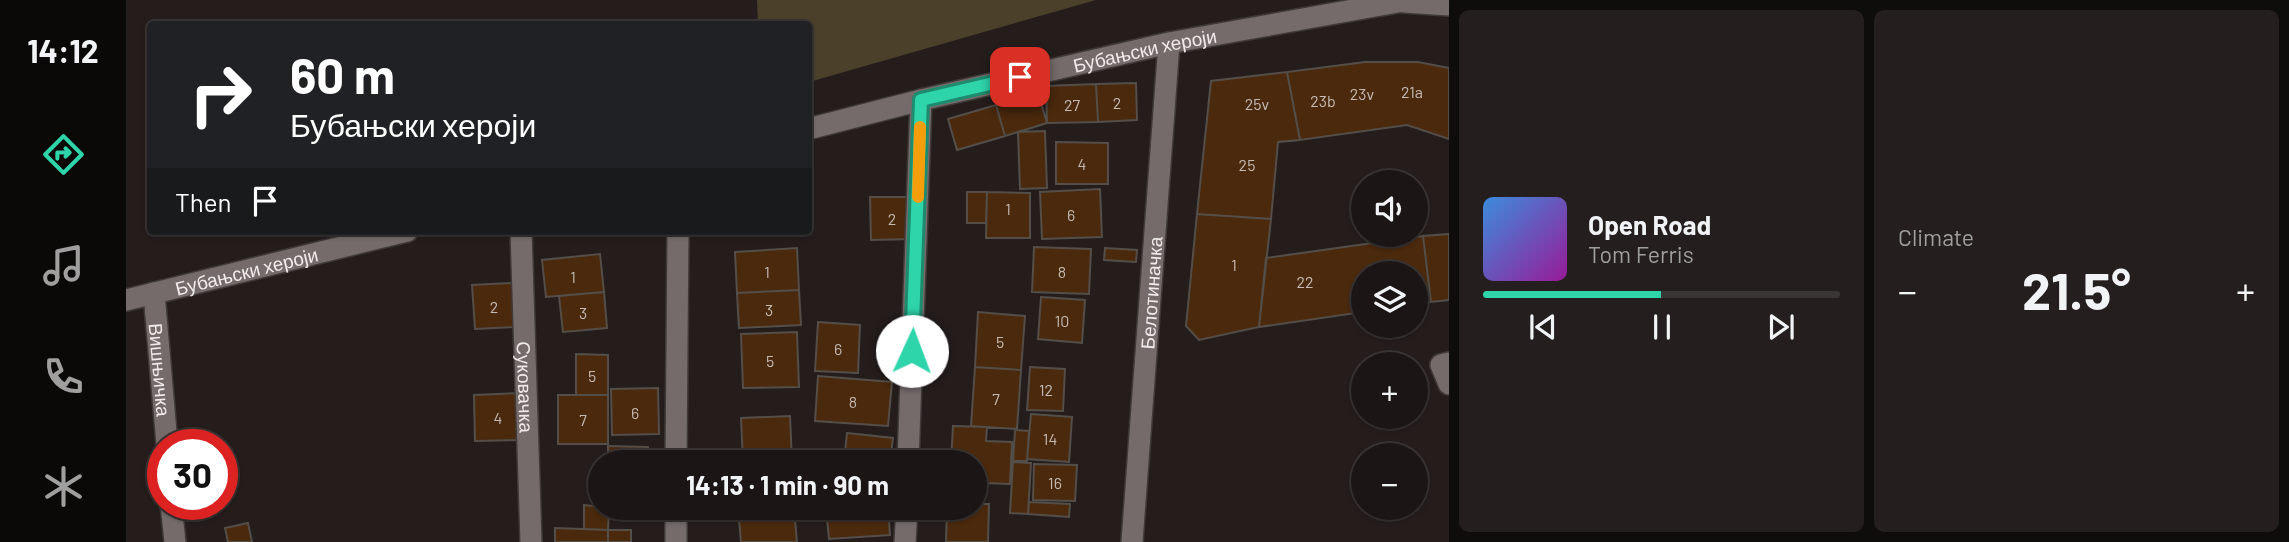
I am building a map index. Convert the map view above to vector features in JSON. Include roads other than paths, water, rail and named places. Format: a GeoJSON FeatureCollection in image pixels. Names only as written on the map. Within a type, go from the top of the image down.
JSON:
{"type":"FeatureCollection","features":[{"type":"Feature","properties":{"kind":"street","name":"Бубањски хероји"},"geometry":{"type":"LineString","coordinates":[[812,128],[1169,43],[1406,1],[1449,5]]}},
{"type":"Feature","properties":{"kind":"street","name":"Белотиначка"},"geometry":{"type":"LineString","coordinates":[[1132,542],[1169,43]]}},
{"type":"Feature","properties":{"kind":"street"},"geometry":{"type":"LineString","coordinates":[[908,450],[921,100]]}},
{"type":"Feature","properties":{"kind":"street","name":"Бубањски хероји"},"geometry":{"type":"LineString","coordinates":[[126,300],[391,235]]}},
{"type":"Feature","properties":{"kind":"street","name":"Суковачка"},"geometry":{"type":"LineString","coordinates":[[521,235],[531,542]]}},
{"type":"Feature","properties":{"kind":"street"},"geometry":{"type":"LineString","coordinates":[[676,450],[678,235]]}},
{"type":"Feature","properties":{"kind":"street","name":"Вишњичка"},"geometry":{"type":"LineString","coordinates":[[154,293],[166,429]]}},
{"type":"Feature","properties":{"kind":"street"},"geometry":{"type":"LineString","coordinates":[[173,520],[175,542]]}},
{"type":"Feature","properties":{"kind":"street"},"geometry":{"type":"LineString","coordinates":[[676,520],[676,542]]}},
{"type":"Feature","properties":{"kind":"street"},"geometry":{"type":"LineString","coordinates":[[905,542],[906,520]]}}]}
